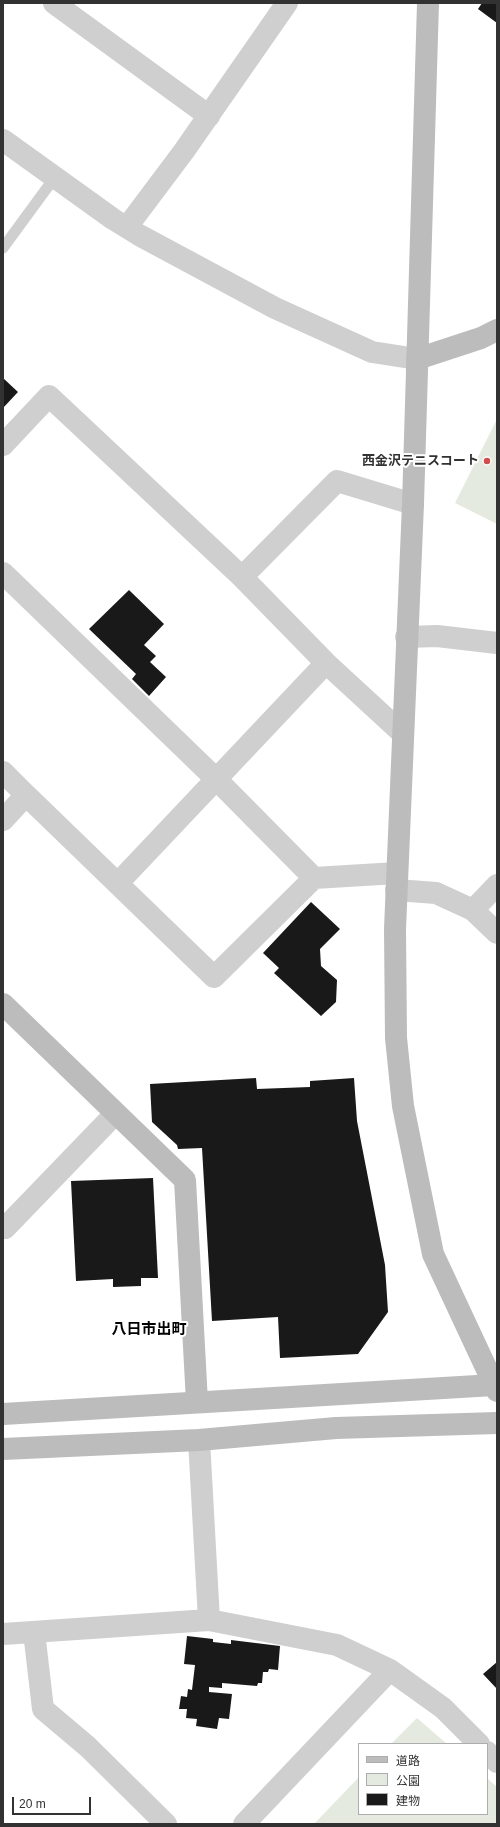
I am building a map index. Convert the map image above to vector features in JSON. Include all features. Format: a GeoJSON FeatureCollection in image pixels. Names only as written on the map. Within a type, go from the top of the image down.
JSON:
{"type":"FeatureCollection","features":[{"type":"Feature","properties":{"kind":"street"},"geometry":{"type":"LineString","coordinates":[[54,3],[209,116]]}},
{"type":"Feature","properties":{"kind":"street"},"geometry":{"type":"LineString","coordinates":[[127,227],[209,116],[287,3]]}},
{"type":"Feature","properties":{"kind":"street"},"geometry":{"type":"LineString","coordinates":[[3,1414],[197,1402],[495,1388],[433,1254],[403,1106],[396,1038],[397,882],[406,637],[413,504],[428,3]]}},
{"type":"Feature","properties":{"kind":"street"},"geometry":{"type":"LineString","coordinates":[[3,140],[113,219],[139,235],[275,308],[372,352],[417,359],[481,338],[497,330]]}},
{"type":"Feature","properties":{"kind":"street"},"geometry":{"type":"LineString","coordinates":[[3,445],[49,396],[242,577],[326,663],[402,733]]}},
{"type":"Feature","properties":{"kind":"street"},"geometry":{"type":"LineString","coordinates":[[242,577],[336,481],[413,504]]}},
{"type":"Feature","properties":{"kind":"street"},"geometry":{"type":"LineString","coordinates":[[3,573],[216,779],[314,878],[397,882],[436,893],[473,910],[497,933]]}},
{"type":"Feature","properties":{"kind":"street"},"geometry":{"type":"LineString","coordinates":[[406,637],[437,636],[497,643]]}},
{"type":"Feature","properties":{"kind":"street"},"geometry":{"type":"LineString","coordinates":[[118,883],[326,663]]}},
{"type":"Feature","properties":{"kind":"street"},"geometry":{"type":"LineString","coordinates":[[3,772],[214,977],[314,878]]}},
{"type":"Feature","properties":{"kind":"street"},"geometry":{"type":"LineString","coordinates":[[3,820],[26,795]]}},
{"type":"Feature","properties":{"kind":"street"},"geometry":{"type":"LineString","coordinates":[[473,910],[497,884]]}},
{"type":"Feature","properties":{"kind":"street"},"geometry":{"type":"LineString","coordinates":[[3,1004],[115,1114],[185,1180],[197,1402]]}},
{"type":"Feature","properties":{"kind":"street"},"geometry":{"type":"LineString","coordinates":[[4,1227],[115,1114]]}},
{"type":"Feature","properties":{"kind":"street"},"geometry":{"type":"LineString","coordinates":[[3,1449],[199,1440],[336,1428],[497,1423]]}},
{"type":"Feature","properties":{"kind":"street"},"geometry":{"type":"LineString","coordinates":[[199,1440],[209,1620]]}},
{"type":"Feature","properties":{"kind":"street"},"geometry":{"type":"LineString","coordinates":[[3,1634],[209,1620],[337,1645],[390,1670],[443,1708],[478,1743]]}},
{"type":"Feature","properties":{"kind":"street"},"geometry":{"type":"LineString","coordinates":[[34,1632],[43,1709],[88,1747],[166,1824]]}},
{"type":"Feature","properties":{"kind":"street"},"geometry":{"type":"LineString","coordinates":[[244,1824],[390,1670]]}},
{"type":"Feature","properties":{"kind":"street"},"geometry":{"type":"LineString","coordinates":[[488,1753],[497,1762]]}},
{"type":"Feature","properties":{"kind":"lane"},"geometry":{"type":"LineString","coordinates":[[3,248],[55,177]]}},
{"type":"Feature","properties":{"kind":"green space","name":"西金沢テニスコート"},"geometry":{"type":"Polygon","coordinates":[[[497,419],[497,524],[455,503],[497,419]]]}},
{"type":"Feature","properties":{"kind":"green space"},"geometry":{"type":"Polygon","coordinates":[[[417,1718],[446,1743],[392,1743],[417,1718]]]}},
{"type":"Feature","properties":{"kind":"green space"},"geometry":{"type":"Polygon","coordinates":[[[358,1778],[358,1815],[488,1815],[488,1779],[497,1787],[497,1824],[314,1824],[358,1778]]]}},
{"type":"Feature","properties":{"kind":"building"},"geometry":{"type":"Polygon","coordinates":[[[482,3],[497,3],[497,23],[478,9],[482,3]]]}},
{"type":"Feature","properties":{"kind":"building"},"geometry":{"type":"Polygon","coordinates":[[[3,378],[18,392],[3,408],[3,378]]]}},
{"type":"Feature","properties":{"kind":"building"},"geometry":{"type":"Polygon","coordinates":[[[129,590],[164,624],[144,645],[156,656],[150,662],[166,677],[149,696],[132,679],[136,674],[89,629],[129,590]]]}},
{"type":"Feature","properties":{"kind":"building"},"geometry":{"type":"Polygon","coordinates":[[[311,902],[340,929],[320,949],[321,966],[337,980],[336,1002],[321,1016],[274,973],[279,968],[263,953],[311,902]]]}},
{"type":"Feature","properties":{"kind":"building"},"geometry":{"type":"Polygon","coordinates":[[[256,1078],[257,1089],[310,1087],[310,1081],[354,1078],[357,1121],[385,1265],[388,1312],[358,1354],[280,1358],[278,1317],[212,1321],[202,1148],[178,1149],[177,1145],[152,1122],[150,1084],[256,1078]]]}},
{"type":"Feature","properties":{"kind":"building"},"geometry":{"type":"Polygon","coordinates":[[[153,1178],[158,1278],[141,1278],[141,1286],[113,1287],[113,1279],[76,1281],[71,1181],[153,1178]]]}},
{"type":"Feature","properties":{"kind":"building"},"geometry":{"type":"Polygon","coordinates":[[[187,1636],[213,1639],[213,1642],[231,1644],[231,1640],[280,1646],[278,1670],[269,1669],[268,1672],[263,1672],[262,1683],[258,1683],[257,1686],[222,1683],[222,1688],[209,1687],[209,1692],[232,1694],[229,1719],[219,1718],[217,1729],[196,1726],[197,1719],[186,1718],[187,1709],[179,1709],[181,1696],[187,1697],[188,1689],[192,1690],[195,1665],[184,1664],[187,1636]]]}},
{"type":"Feature","properties":{"kind":"building"},"geometry":{"type":"Polygon","coordinates":[[[497,1662],[497,1689],[483,1674],[497,1662]]]}},
{"type":"Feature","properties":{"kind":"place","name":"西金沢テニスコート"},"geometry":{"type":"Point","coordinates":[487,461]}},
{"type":"Feature","properties":{"kind":"district","name":"八日市出町"},"geometry":{"type":"Point","coordinates":[149,1330]}}]}
